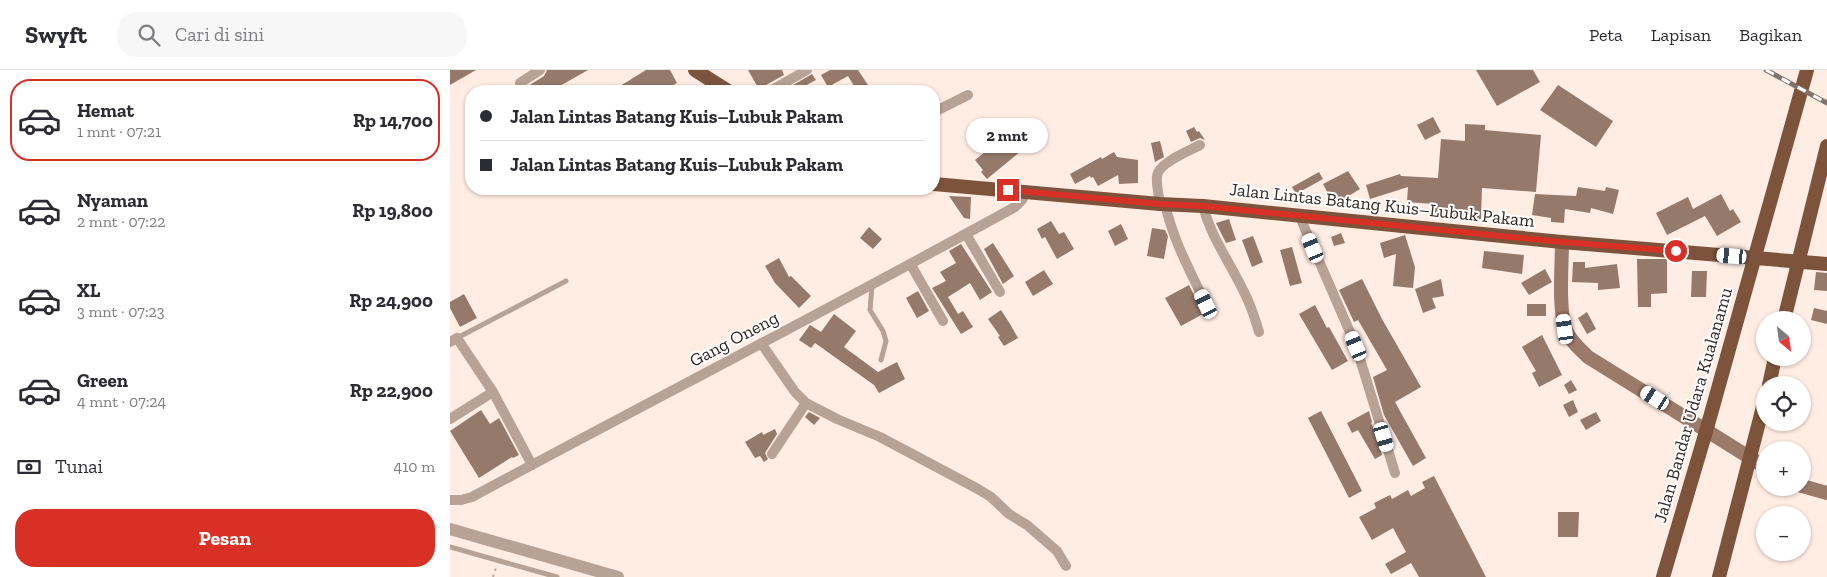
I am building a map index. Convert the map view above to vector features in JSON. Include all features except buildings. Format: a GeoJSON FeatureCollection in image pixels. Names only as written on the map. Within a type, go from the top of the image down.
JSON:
{"type":"FeatureCollection","features":[{"type":"Feature","properties":{"kind":"highway"},"geometry":{"type":"LineString","coordinates":[[695,70],[719,85]]}},
{"type":"Feature","properties":{"kind":"highway","name":"Jalan Bandar Udara Kualanamu"},"geometry":{"type":"LineString","coordinates":[[1663,577],[1707,428],[1807,70]]}},
{"type":"Feature","properties":{"kind":"highway"},"geometry":{"type":"LineString","coordinates":[[1786,311],[1827,146]]}},
{"type":"Feature","properties":{"kind":"highway","name":"Jalan Lintas Batang Kuis–Lubuk Pakam"},"geometry":{"type":"LineString","coordinates":[[940,185],[1202,206],[1562,242],[1827,264]]}},
{"type":"Feature","properties":{"kind":"highway"},"geometry":{"type":"LineString","coordinates":[[1719,577],[1757,431]]}},
{"type":"Feature","properties":{"kind":"main road"},"geometry":{"type":"LineString","coordinates":[[1562,242],[1562,309],[1565,329],[1574,343],[1588,357],[1756,461]]}},
{"type":"Feature","properties":{"kind":"main road"},"geometry":{"type":"LineString","coordinates":[[1811,489],[1827,493]]}},
{"type":"Feature","properties":{"kind":"street"},"geometry":{"type":"LineString","coordinates":[[520,83],[540,70]]}},
{"type":"Feature","properties":{"kind":"street"},"geometry":{"type":"LineString","coordinates":[[781,85],[807,70]]}},
{"type":"Feature","properties":{"kind":"street"},"geometry":{"type":"LineString","coordinates":[[940,109],[968,95]]}},
{"type":"Feature","properties":{"kind":"street"},"geometry":{"type":"LineString","coordinates":[[1200,145],[1165,164],[1158,170],[1157,176],[1162,204],[1170,226],[1206,304]]}},
{"type":"Feature","properties":{"kind":"street","name":"Gang Oneng"},"geometry":{"type":"LineString","coordinates":[[450,500],[472,497],[872,286],[1015,207],[1022,200],[1026,192]]}},
{"type":"Feature","properties":{"kind":"street"},"geometry":{"type":"LineString","coordinates":[[1202,206],[1220,249],[1249,302],[1259,332]]}},
{"type":"Feature","properties":{"kind":"street"},"geometry":{"type":"LineString","coordinates":[[1299,215],[1356,346],[1395,473]]}},
{"type":"Feature","properties":{"kind":"street"},"geometry":{"type":"LineString","coordinates":[[966,234],[1000,292]]}},
{"type":"Feature","properties":{"kind":"street"},"geometry":{"type":"LineString","coordinates":[[911,265],[943,321]]}},
{"type":"Feature","properties":{"kind":"street"},"geometry":{"type":"LineString","coordinates":[[454,340],[493,392],[532,465]]}},
{"type":"Feature","properties":{"kind":"street"},"geometry":{"type":"LineString","coordinates":[[761,343],[795,392],[806,403],[837,419],[880,437],[992,497],[1009,514],[1027,525],[1057,552],[1066,566]]}},
{"type":"Feature","properties":{"kind":"street"},"geometry":{"type":"LineString","coordinates":[[450,419],[493,392]]}},
{"type":"Feature","properties":{"kind":"street"},"geometry":{"type":"LineString","coordinates":[[772,454],[806,403]]}},
{"type":"Feature","properties":{"kind":"street"},"geometry":{"type":"LineString","coordinates":[[450,530],[618,577]]}},
{"type":"Feature","properties":{"kind":"lane"},"geometry":{"type":"LineString","coordinates":[[454,340],[566,281]]}},
{"type":"Feature","properties":{"kind":"lane"},"geometry":{"type":"LineString","coordinates":[[872,286],[870,310],[883,331],[886,341],[881,360]]}},
{"type":"Feature","properties":{"kind":"lane"},"geometry":{"type":"LineString","coordinates":[[450,547],[557,577]]}},
{"type":"Feature","properties":{"kind":"railway"},"geometry":{"type":"LineString","coordinates":[[1766,70],[1827,103]]}},
{"type":"Feature","properties":{"kind":"route"},"geometry":{"type":"LineString","coordinates":[[1008,190],[1202,206],[1562,242],[1676,251]]}}]}
